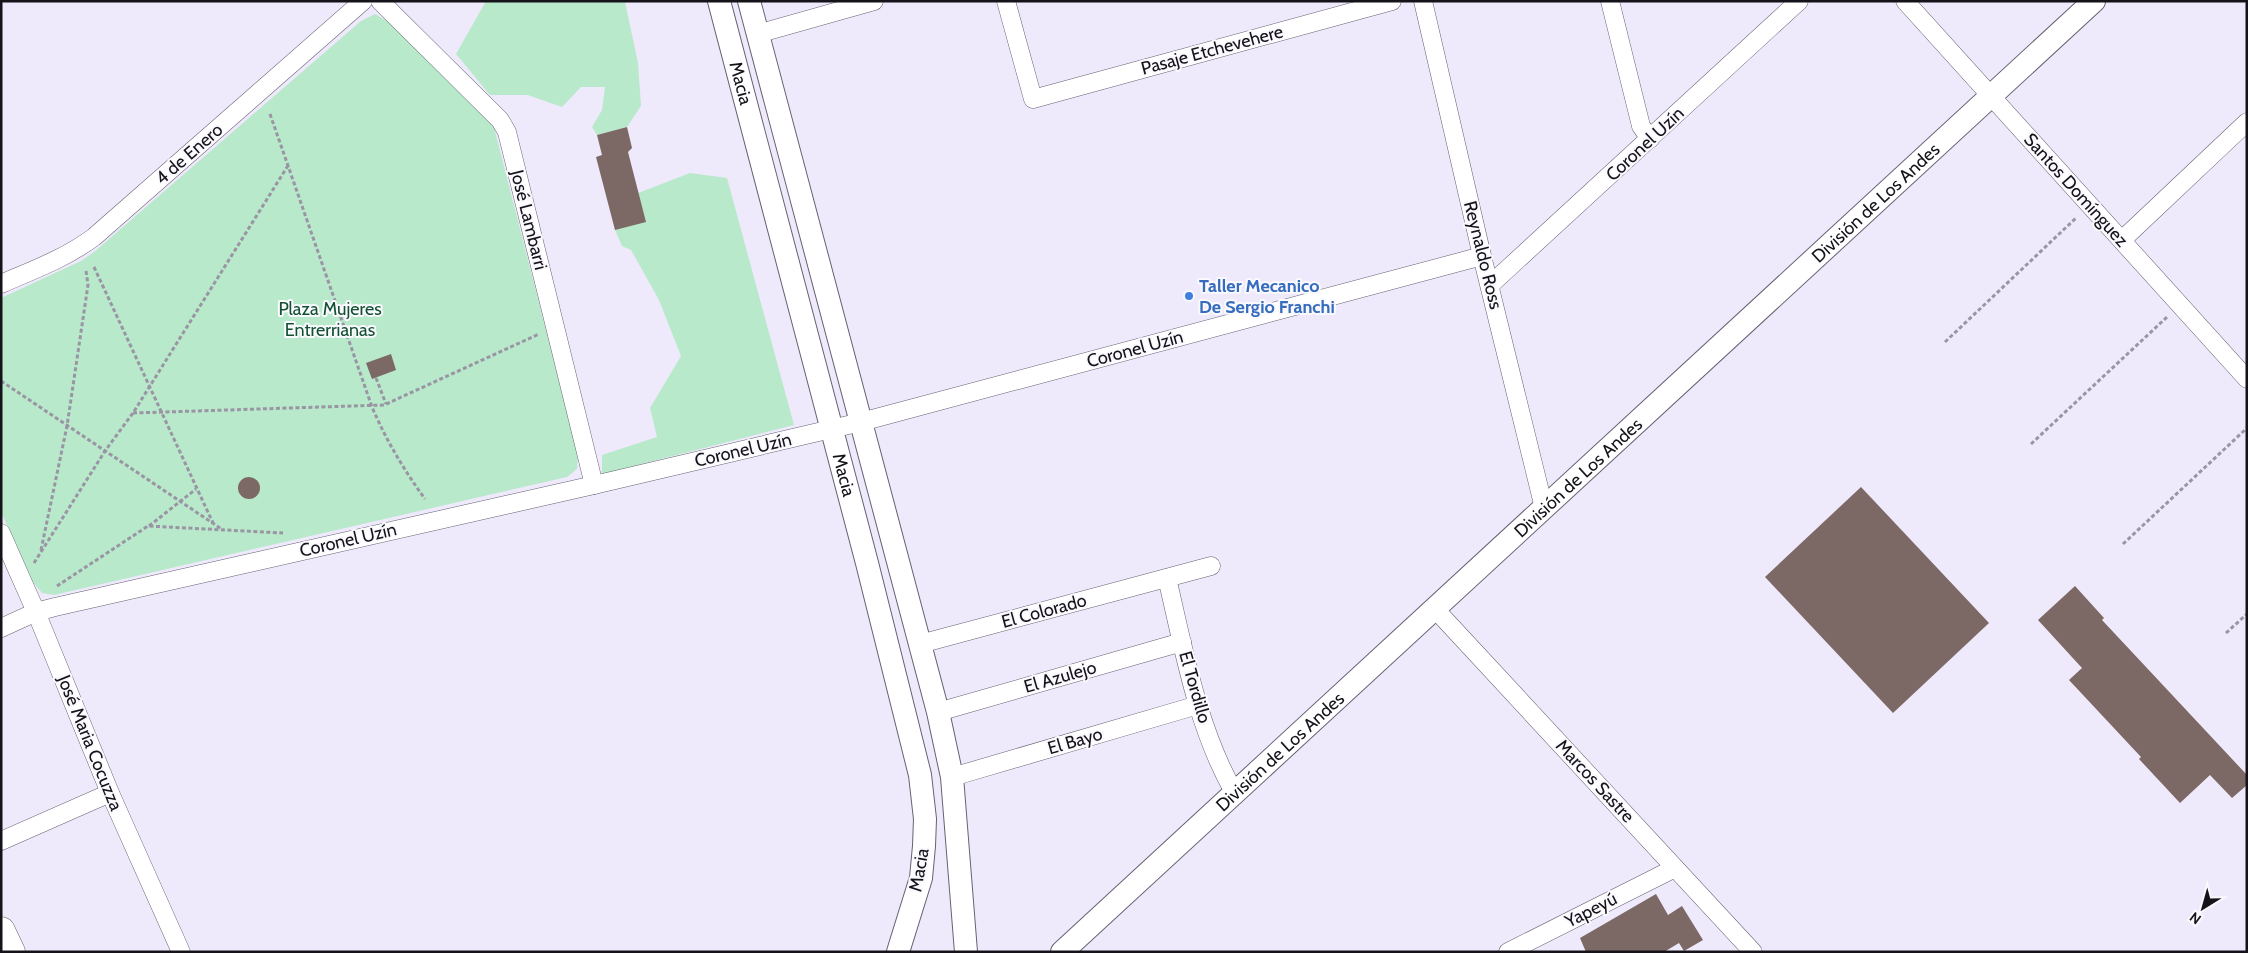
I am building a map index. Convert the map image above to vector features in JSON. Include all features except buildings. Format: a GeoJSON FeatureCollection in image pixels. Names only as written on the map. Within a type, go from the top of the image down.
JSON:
{"type":"FeatureCollection","features":[{"type":"Feature","properties":{"kind":"main road"},"geometry":{"type":"LineString","coordinates":[[1,931],[11,952]]}},
{"type":"Feature","properties":{"kind":"street","name":"4 de Enero"},"geometry":{"type":"LineString","coordinates":[[1,284],[80,248],[363,1]]}},
{"type":"Feature","properties":{"kind":"street","name":"José Lambarri"},"geometry":{"type":"LineString","coordinates":[[380,1],[500,120],[507,132],[594,485]]}},
{"type":"Feature","properties":{"kind":"street","name":"Macia"},"geometry":{"type":"LineString","coordinates":[[719,1],[832,429],[915,756],[924,801],[924,846],[921,878],[898,952]]}},
{"type":"Feature","properties":{"kind":"street","name":"Macia"},"geometry":{"type":"LineString","coordinates":[[749,1],[938,712],[952,777],[966,952]]}},
{"type":"Feature","properties":{"kind":"street"},"geometry":{"type":"LineString","coordinates":[[757,34],[874,1]]}},
{"type":"Feature","properties":{"kind":"street","name":"Pasaje Etchevehere"},"geometry":{"type":"LineString","coordinates":[[1006,1],[1032,99],[1392,1]]}},
{"type":"Feature","properties":{"kind":"street","name":"Reynaldo Ross"},"geometry":{"type":"LineString","coordinates":[[1424,1],[1482,256],[1544,508]]}},
{"type":"Feature","properties":{"kind":"street"},"geometry":{"type":"LineString","coordinates":[[1610,1],[1641,126],[1650,139]]}},
{"type":"Feature","properties":{"kind":"street","name":"Coronel Uzín"},"geometry":{"type":"LineString","coordinates":[[1490,286],[1799,1]]}},
{"type":"Feature","properties":{"kind":"street","name":"Santos Domínguez"},"geometry":{"type":"LineString","coordinates":[[1905,1],[2247,380]]}},
{"type":"Feature","properties":{"kind":"street","name":"División de Los Andes"},"geometry":{"type":"LineString","coordinates":[[1064,951],[1234,792],[1436,610],[2094,1]]}},
{"type":"Feature","properties":{"kind":"street"},"geometry":{"type":"LineString","coordinates":[[2122,240],[2247,122]]}},
{"type":"Feature","properties":{"kind":"street","name":"Coronel Uzín"},"geometry":{"type":"LineString","coordinates":[[1,628],[36,612],[594,485],[860,422],[1482,256]]}},
{"type":"Feature","properties":{"kind":"street","name":"José Maria Cocuzza"},"geometry":{"type":"LineString","coordinates":[[1,533],[36,612],[110,793],[181,952]]}},
{"type":"Feature","properties":{"kind":"street","name":"El Colorado"},"geometry":{"type":"LineString","coordinates":[[920,644],[1210,566]]}},
{"type":"Feature","properties":{"kind":"street","name":"El Tordillo"},"geometry":{"type":"LineString","coordinates":[[1167,578],[1198,705],[1219,765],[1234,792]]}},
{"type":"Feature","properties":{"kind":"street","name":"Marcos Sastre"},"geometry":{"type":"LineString","coordinates":[[1436,610],[1753,952]]}},
{"type":"Feature","properties":{"kind":"street","name":"El Azulejo"},"geometry":{"type":"LineString","coordinates":[[938,712],[1182,642]]}},
{"type":"Feature","properties":{"kind":"street","name":"El Bayo"},"geometry":{"type":"LineString","coordinates":[[952,777],[1198,705]]}},
{"type":"Feature","properties":{"kind":"street"},"geometry":{"type":"LineString","coordinates":[[1,841],[110,793]]}},
{"type":"Feature","properties":{"kind":"street","name":"Yapeyú"},"geometry":{"type":"LineString","coordinates":[[1508,952],[1675,868]]}},
{"type":"Feature","properties":{"kind":"path"},"geometry":{"type":"LineString","coordinates":[[270,114],[289,164],[372,407],[386,439],[405,472],[425,499]]}},
{"type":"Feature","properties":{"kind":"path"},"geometry":{"type":"LineString","coordinates":[[34,563],[105,450],[133,413],[289,164]]}},
{"type":"Feature","properties":{"kind":"path"},"geometry":{"type":"LineString","coordinates":[[1945,342],[2089,205]]}},
{"type":"Feature","properties":{"kind":"path"},"geometry":{"type":"LineString","coordinates":[[94,266],[213,523]]}},
{"type":"Feature","properties":{"kind":"path"},"geometry":{"type":"LineString","coordinates":[[41,553],[67,426],[88,285],[86,272]]}},
{"type":"Feature","properties":{"kind":"path"},"geometry":{"type":"LineString","coordinates":[[2031,444],[2180,306]]}},
{"type":"Feature","properties":{"kind":"path"},"geometry":{"type":"LineString","coordinates":[[133,413],[372,407],[386,404],[539,334]]}},
{"type":"Feature","properties":{"kind":"path"},"geometry":{"type":"LineString","coordinates":[[376,378],[386,404]]}},
{"type":"Feature","properties":{"kind":"path"},"geometry":{"type":"LineString","coordinates":[[1,381],[223,530]]}},
{"type":"Feature","properties":{"kind":"path"},"geometry":{"type":"LineString","coordinates":[[2123,544],[2247,428]]}},
{"type":"Feature","properties":{"kind":"path"},"geometry":{"type":"LineString","coordinates":[[57,586],[148,526],[196,489]]}},
{"type":"Feature","properties":{"kind":"path"},"geometry":{"type":"LineString","coordinates":[[148,526],[283,533]]}},
{"type":"Feature","properties":{"kind":"path"},"geometry":{"type":"LineString","coordinates":[[2226,632],[2247,614]]}},
{"type":"Feature","properties":{"kind":"green space"},"geometry":{"type":"Polygon","coordinates":[[[486,1],[625,2],[638,63],[641,106],[627,127],[597,135],[592,127],[602,110],[605,87],[581,87],[562,107],[528,95],[490,95],[456,54],[486,1]]]}},
{"type":"Feature","properties":{"kind":"green space","name":"Plaza Mujeres Entrerrianas"},"geometry":{"type":"Polygon","coordinates":[[[375,14],[389,22],[494,127],[578,456],[577,469],[567,477],[54,595],[42,593],[32,581],[1,512],[1,298],[81,261],[94,252],[361,21],[375,14]]]}},
{"type":"Feature","properties":{"kind":"green space"},"geometry":{"type":"Polygon","coordinates":[[[690,173],[727,178],[794,425],[602,474],[602,455],[657,437],[650,408],[681,356],[659,300],[631,250],[622,246],[615,230],[638,193],[690,173]]]}},
{"type":"Feature","properties":{"kind":"place","name":"Taller Mecanico De Sergio Franchi"},"geometry":{"type":"Point","coordinates":[1189,296]}}]}
